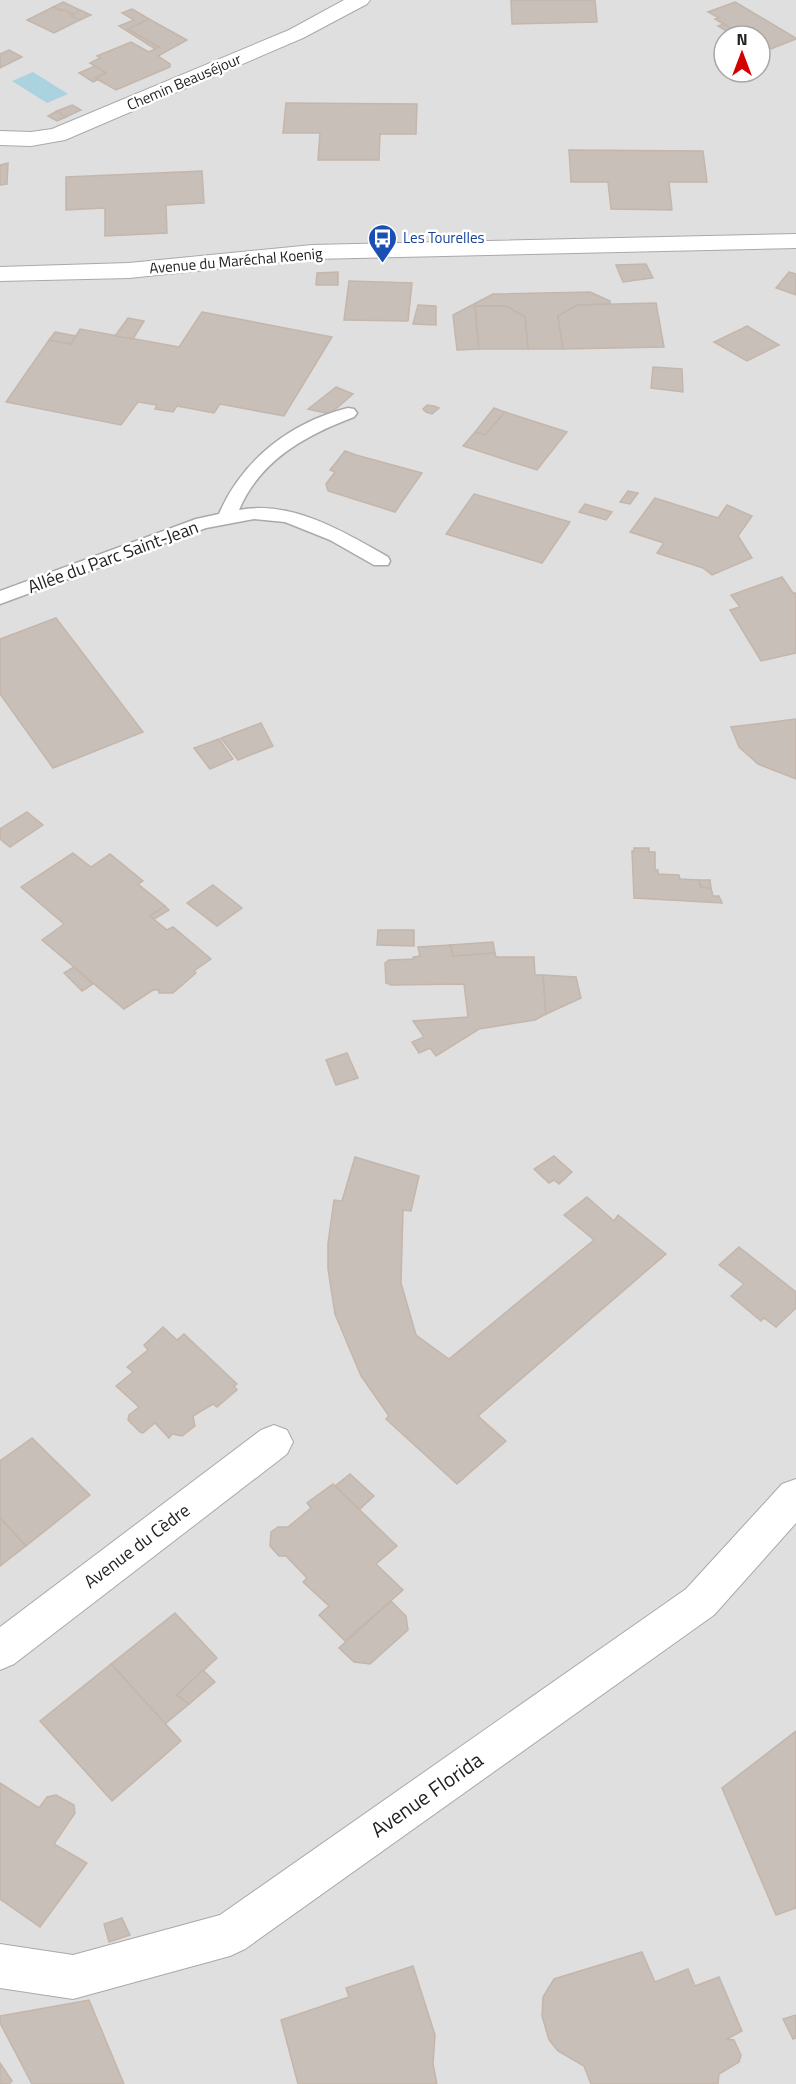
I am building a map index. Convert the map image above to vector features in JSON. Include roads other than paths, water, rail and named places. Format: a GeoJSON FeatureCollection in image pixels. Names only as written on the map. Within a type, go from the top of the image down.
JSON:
{"type":"FeatureCollection","features":[{"type":"Feature","properties":{"kind":"street","name":"Chemin Beauséjour"},"geometry":{"type":"LineString","coordinates":[[0,138],[32,139],[57,135],[296,34],[360,0]]}},
{"type":"Feature","properties":{"kind":"street","name":"Avenue du Maréchal Koenig"},"geometry":{"type":"LineString","coordinates":[[0,274],[63,274],[147,269],[312,252],[796,241]]}},
{"type":"Feature","properties":{"kind":"street","name":"Avenue du Cèdre"},"geometry":{"type":"LineString","coordinates":[[0,1651],[274,1442]]}},
{"type":"Feature","properties":{"kind":"street","name":"Avenue Florida"},"geometry":{"type":"LineString","coordinates":[[0,1966],[73,1977],[230,1934],[700,1602],[796,1496]]}},
{"type":"Feature","properties":{"kind":"lane"},"geometry":{"type":"LineString","coordinates":[[226,519],[240,487],[260,464],[288,441],[328,420],[348,413]]}},
{"type":"Feature","properties":{"kind":"lane","name":"Allée du Parc Saint-Jean"},"geometry":{"type":"LineString","coordinates":[[0,598],[202,523],[254,513],[288,517],[337,536],[381,561]]}},
{"type":"Feature","properties":{"kind":"water"},"geometry":{"type":"Polygon","coordinates":[[[33,72],[68,94],[47,103],[12,81],[33,72]]]}},
{"type":"Feature","properties":{"kind":"place","name":"Les Tourelles"},"geometry":{"type":"Point","coordinates":[382,264]}}]}
